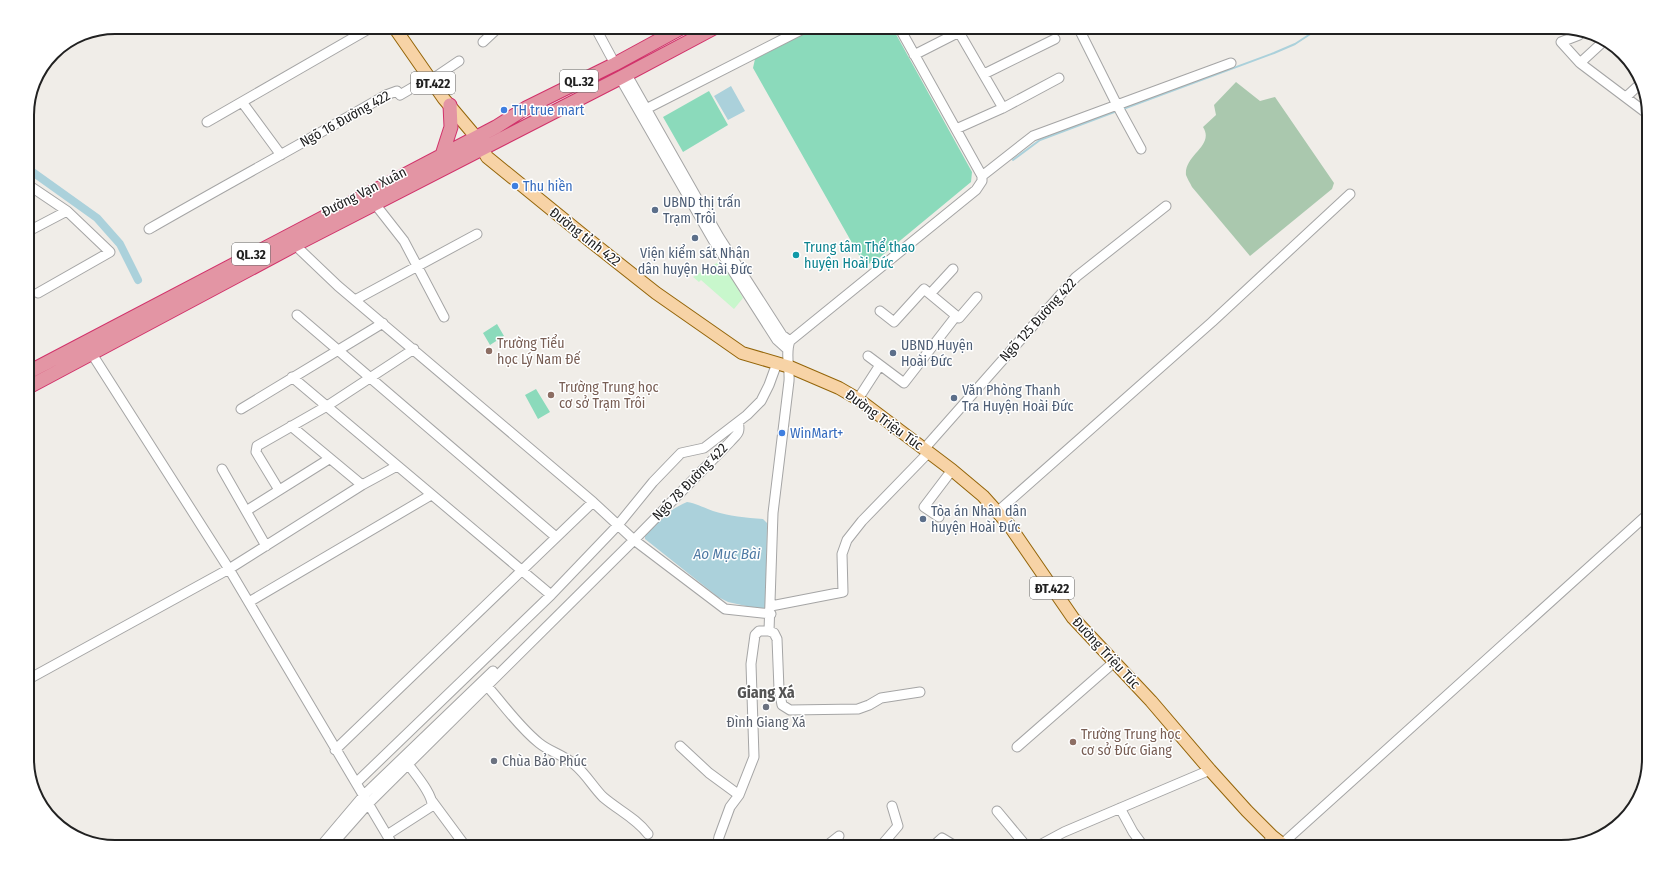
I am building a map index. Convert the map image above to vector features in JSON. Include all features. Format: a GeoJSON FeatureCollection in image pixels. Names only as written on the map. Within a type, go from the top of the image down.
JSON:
{"type":"FeatureCollection","features":[{"type":"Feature","properties":{"kind":"highway","name":"Đường Vạn Xuân"},"geometry":{"type":"LineString","coordinates":[[34,369],[496,127],[526,108],[670,34]]}},
{"type":"Feature","properties":{"kind":"highway","name":"Đường Vạn Xuân"},"geometry":{"type":"LineString","coordinates":[[34,384],[295,245],[703,34]]}},
{"type":"Feature","properties":{"kind":"highway"},"geometry":{"type":"LineString","coordinates":[[442,155],[451,128],[450,105]]}},
{"type":"Feature","properties":{"kind":"highway"},"geometry":{"type":"LineString","coordinates":[[181,291],[187,304]]}},
{"type":"Feature","properties":{"kind":"main road","name":"ĐT.422"},"geometry":{"type":"LineString","coordinates":[[399,34],[430,79],[476,137]]}},
{"type":"Feature","properties":{"kind":"main road","name":"Đường tỉnh 422"},"geometry":{"type":"LineString","coordinates":[[476,137],[487,157],[497,167],[656,293],[742,353],[790,368]]}},
{"type":"Feature","properties":{"kind":"main road","name":"Đường Triệu Túc"},"geometry":{"type":"LineString","coordinates":[[790,368],[839,388],[858,399],[952,470],[983,496],[1009,525],[1073,618],[1151,701],[1210,770],[1277,840]]}},
{"type":"Feature","properties":{"kind":"street"},"geometry":{"type":"LineString","coordinates":[[207,122],[360,34]]}},
{"type":"Feature","properties":{"kind":"street"},"geometry":{"type":"LineString","coordinates":[[483,42],[492,34]]}},
{"type":"Feature","properties":{"kind":"street"},"geometry":{"type":"LineString","coordinates":[[599,34],[614,64]]}},
{"type":"Feature","properties":{"kind":"street"},"geometry":{"type":"LineString","coordinates":[[646,109],[793,34]]}},
{"type":"Feature","properties":{"kind":"street"},"geometry":{"type":"LineString","coordinates":[[788,345],[976,190],[982,181],[982,176],[903,34]]}},
{"type":"Feature","properties":{"kind":"street"},"geometry":{"type":"LineString","coordinates":[[914,55],[950,34]]}},
{"type":"Feature","properties":{"kind":"street"},"geometry":{"type":"LineString","coordinates":[[961,34],[1003,108]]}},
{"type":"Feature","properties":{"kind":"street"},"geometry":{"type":"LineString","coordinates":[[1082,34],[1117,105],[1141,148]]}},
{"type":"Feature","properties":{"kind":"street"},"geometry":{"type":"LineString","coordinates":[[1577,36],[1561,42],[1580,63],[1642,110]]}},
{"type":"Feature","properties":{"kind":"street"},"geometry":{"type":"LineString","coordinates":[[984,74],[1055,39]]}},
{"type":"Feature","properties":{"kind":"street"},"geometry":{"type":"LineString","coordinates":[[1580,63],[1600,44]]}},
{"type":"Feature","properties":{"kind":"street"},"geometry":{"type":"LineString","coordinates":[[430,79],[459,60]]}},
{"type":"Feature","properties":{"kind":"street"},"geometry":{"type":"LineString","coordinates":[[982,176],[1033,136],[1230,63]]}},
{"type":"Feature","properties":{"kind":"street"},"geometry":{"type":"LineString","coordinates":[[623,76],[646,109],[719,237],[788,345],[790,368],[773,513],[771,610],[769,631]]}},
{"type":"Feature","properties":{"kind":"street"},"geometry":{"type":"LineString","coordinates":[[623,76],[713,240],[777,340],[788,345]]}},
{"type":"Feature","properties":{"kind":"street"},"geometry":{"type":"LineString","coordinates":[[956,130],[1003,108],[1059,78]]}},
{"type":"Feature","properties":{"kind":"street","name":"Ngõ 16 Đường 422"},"geometry":{"type":"LineString","coordinates":[[149,229],[386,95],[396,91],[400,95],[430,79]]}},
{"type":"Feature","properties":{"kind":"street"},"geometry":{"type":"LineString","coordinates":[[1626,98],[1637,87]]}},
{"type":"Feature","properties":{"kind":"street"},"geometry":{"type":"LineString","coordinates":[[242,102],[281,155]]}},
{"type":"Feature","properties":{"kind":"street"},"geometry":{"type":"LineString","coordinates":[[34,189],[67,211],[110,252],[38,293]]}},
{"type":"Feature","properties":{"kind":"street"},"geometry":{"type":"LineString","coordinates":[[997,512],[1212,322],[1350,194]]}},
{"type":"Feature","properties":{"kind":"street"},"geometry":{"type":"LineString","coordinates":[[375,204],[404,242],[444,317]]}},
{"type":"Feature","properties":{"kind":"street","name":"Ngõ 125 Đường 422"},"geometry":{"type":"LineString","coordinates":[[771,610],[843,592],[842,554],[847,540],[862,521],[926,451],[1076,277],[1166,206]]}},
{"type":"Feature","properties":{"kind":"street"},"geometry":{"type":"LineString","coordinates":[[34,228],[67,211]]}},
{"type":"Feature","properties":{"kind":"street"},"geometry":{"type":"LineString","coordinates":[[355,300],[417,265],[477,234]]}},
{"type":"Feature","properties":{"kind":"street"},"geometry":{"type":"LineString","coordinates":[[295,245],[338,286],[383,322],[573,487],[593,502],[634,540],[725,609],[771,610]]}},
{"type":"Feature","properties":{"kind":"street"},"geometry":{"type":"LineString","coordinates":[[930,294],[953,269]]}},
{"type":"Feature","properties":{"kind":"street"},"geometry":{"type":"LineString","coordinates":[[880,311],[894,322],[924,289],[959,318],[977,297]]}},
{"type":"Feature","properties":{"kind":"street"},"geometry":{"type":"LineString","coordinates":[[298,315],[556,537]]}},
{"type":"Feature","properties":{"kind":"street"},"geometry":{"type":"LineString","coordinates":[[868,356],[904,383],[956,316]]}},
{"type":"Feature","properties":{"kind":"street"},"geometry":{"type":"LineString","coordinates":[[241,409],[383,322]]}},
{"type":"Feature","properties":{"kind":"street"},"geometry":{"type":"LineString","coordinates":[[279,490],[256,452],[258,445],[327,406],[414,350]]}},
{"type":"Feature","properties":{"kind":"street"},"geometry":{"type":"LineString","coordinates":[[92,354],[229,569],[335,750],[357,782],[368,804],[390,840]]}},
{"type":"Feature","properties":{"kind":"street"},"geometry":{"type":"LineString","coordinates":[[357,782],[551,595],[618,525],[653,482],[681,453],[704,448],[738,422],[761,401],[777,364]]}},
{"type":"Feature","properties":{"kind":"street"},"geometry":{"type":"LineString","coordinates":[[858,399],[880,366]]}},
{"type":"Feature","properties":{"kind":"street"},"geometry":{"type":"LineString","coordinates":[[292,377],[431,495],[522,569],[551,595]]}},
{"type":"Feature","properties":{"kind":"street","name":"Ngõ 78 Đường 422"},"geometry":{"type":"LineString","coordinates":[[336,840],[368,804],[634,540],[715,457],[739,432],[740,429],[738,422]]}},
{"type":"Feature","properties":{"kind":"street"},"geometry":{"type":"LineString","coordinates":[[291,426],[362,485]]}},
{"type":"Feature","properties":{"kind":"street"},"geometry":{"type":"LineString","coordinates":[[704,448],[715,457]]}},
{"type":"Feature","properties":{"kind":"street"},"geometry":{"type":"LineString","coordinates":[[246,511],[329,458]]}},
{"type":"Feature","properties":{"kind":"street"},"geometry":{"type":"LineString","coordinates":[[34,676],[229,569],[362,485],[397,466]]}},
{"type":"Feature","properties":{"kind":"street"},"geometry":{"type":"LineString","coordinates":[[222,469],[266,546]]}},
{"type":"Feature","properties":{"kind":"street"},"geometry":{"type":"LineString","coordinates":[[940,517],[924,507],[952,470]]}},
{"type":"Feature","properties":{"kind":"street"},"geometry":{"type":"LineString","coordinates":[[249,602],[431,495]]}},
{"type":"Feature","properties":{"kind":"street"},"geometry":{"type":"LineString","coordinates":[[335,750],[593,502]]}},
{"type":"Feature","properties":{"kind":"street"},"geometry":{"type":"LineString","coordinates":[[1291,840],[1642,519]]}},
{"type":"Feature","properties":{"kind":"street"},"geometry":{"type":"LineString","coordinates":[[718,840],[730,807],[739,796],[754,757],[751,664],[753,639],[755,634],[759,631],[769,631],[774,633],[777,639],[779,688],[782,705],[785,709],[858,709],[881,698],[920,692]]}},
{"type":"Feature","properties":{"kind":"street"},"geometry":{"type":"LineString","coordinates":[[1017,747],[1114,663]]}},
{"type":"Feature","properties":{"kind":"street"},"geometry":{"type":"LineString","coordinates":[[326,840],[364,795],[493,671]]}},
{"type":"Feature","properties":{"kind":"street"},"geometry":{"type":"LineString","coordinates":[[487,686],[526,731],[539,743],[551,751],[570,760],[583,772],[601,795],[641,824],[648,834]]}},
{"type":"Feature","properties":{"kind":"street"},"geometry":{"type":"LineString","coordinates":[[680,746],[709,773],[739,796]]}},
{"type":"Feature","properties":{"kind":"street"},"geometry":{"type":"LineString","coordinates":[[408,764],[425,787],[432,801],[461,840]]}},
{"type":"Feature","properties":{"kind":"street"},"geometry":{"type":"LineString","coordinates":[[1049,840],[1064,832],[1210,770]]}},
{"type":"Feature","properties":{"kind":"street"},"geometry":{"type":"LineString","coordinates":[[387,835],[430,808],[432,806],[432,801]]}},
{"type":"Feature","properties":{"kind":"street"},"geometry":{"type":"LineString","coordinates":[[886,840],[898,826],[892,806]]}},
{"type":"Feature","properties":{"kind":"street"},"geometry":{"type":"LineString","coordinates":[[1120,808],[1139,840]]}},
{"type":"Feature","properties":{"kind":"street"},"geometry":{"type":"LineString","coordinates":[[997,811],[1021,840]]}},
{"type":"Feature","properties":{"kind":"street"},"geometry":{"type":"LineString","coordinates":[[834,840],[839,836]]}},
{"type":"Feature","properties":{"kind":"street"},"geometry":{"type":"LineString","coordinates":[[1270,840],[1272,836]]}},
{"type":"Feature","properties":{"kind":"green space"},"geometry":{"type":"Polygon","coordinates":[[[803,34],[896,34],[972,172],[971,182],[873,263],[864,264],[753,68],[755,59],[803,34]]]}},
{"type":"Feature","properties":{"kind":"green space"},"geometry":{"type":"Polygon","coordinates":[[[1236,82],[1260,101],[1275,97],[1334,183],[1332,189],[1250,256],[1192,187],[1186,175],[1190,162],[1205,140],[1206,134],[1203,127],[1216,115],[1214,105],[1236,82]]]}},
{"type":"Feature","properties":{"kind":"green space"},"geometry":{"type":"Polygon","coordinates":[[[709,91],[728,125],[683,152],[663,117],[709,91]]]}},
{"type":"Feature","properties":{"kind":"green space"},"geometry":{"type":"Polygon","coordinates":[[[722,260],[743,298],[734,309],[701,280],[699,282],[693,277],[722,260]]]}},
{"type":"Feature","properties":{"kind":"green space"},"geometry":{"type":"Polygon","coordinates":[[[497,324],[504,336],[490,345],[483,333],[497,324]]]}},
{"type":"Feature","properties":{"kind":"green space"},"geometry":{"type":"Polygon","coordinates":[[[536,389],[550,412],[538,419],[525,395],[536,389]]]}},
{"type":"Feature","properties":{"kind":"water"},"geometry":{"type":"Polygon","coordinates":[[[731,86],[745,111],[728,120],[714,96],[731,86]]]}},
{"type":"Feature","properties":{"kind":"water","name":"Ao Mục Bài"},"geometry":{"type":"Polygon","coordinates":[[[687,502],[725,514],[763,519],[767,523],[766,607],[764,610],[728,602],[718,597],[645,539],[645,536],[659,520],[675,508],[687,502]]]}},
{"type":"Feature","properties":{"kind":"waterway"},"geometry":{"type":"LineString","coordinates":[[1123,109],[1274,53],[1295,44],[1310,34]]}},
{"type":"Feature","properties":{"kind":"waterway"},"geometry":{"type":"LineString","coordinates":[[1013,160],[1040,140],[1117,111]]}},
{"type":"Feature","properties":{"kind":"waterway"},"geometry":{"type":"LineString","coordinates":[[34,173],[97,218],[120,244],[138,280]]}},
{"type":"Feature","properties":{"kind":"place","name":"TH true mart"},"geometry":{"type":"Point","coordinates":[504,110]}},
{"type":"Feature","properties":{"kind":"place","name":"Thu hiền"},"geometry":{"type":"Point","coordinates":[515,186]}},
{"type":"Feature","properties":{"kind":"place","name":"UBND thị trấn Trạm Trôi"},"geometry":{"type":"Point","coordinates":[655,210]}},
{"type":"Feature","properties":{"kind":"place","name":"Viện kiểm sát Nhân dân huyện Hoài Đức"},"geometry":{"type":"Point","coordinates":[695,238]}},
{"type":"Feature","properties":{"kind":"place","name":"Trung tâm Thể thao huyện Hoài Đức"},"geometry":{"type":"Point","coordinates":[796,255]}},
{"type":"Feature","properties":{"kind":"place","name":"Trường Tiểu học Lý Nam Đế"},"geometry":{"type":"Point","coordinates":[489,351]}},
{"type":"Feature","properties":{"kind":"place","name":"UBND Huyện Hoài Đức"},"geometry":{"type":"Point","coordinates":[893,353]}},
{"type":"Feature","properties":{"kind":"place","name":"Trường Trung học cơ sở Trạm Trôi"},"geometry":{"type":"Point","coordinates":[551,395]}},
{"type":"Feature","properties":{"kind":"place","name":"Văn Phòng Thanh Tra Huyện Hoài Đức"},"geometry":{"type":"Point","coordinates":[954,398]}},
{"type":"Feature","properties":{"kind":"place","name":"WinMart+"},"geometry":{"type":"Point","coordinates":[782,433]}},
{"type":"Feature","properties":{"kind":"place","name":"Tòa án Nhân dân huyện Hoài Đức"},"geometry":{"type":"Point","coordinates":[923,519]}},
{"type":"Feature","properties":{"kind":"place","name":"Đình Giang Xá"},"geometry":{"type":"Point","coordinates":[766,707]}},
{"type":"Feature","properties":{"kind":"place","name":"Trường Trung học cơ sở Đức Giang"},"geometry":{"type":"Point","coordinates":[1073,742]}},
{"type":"Feature","properties":{"kind":"place","name":"Chùa Bảo Phúc"},"geometry":{"type":"Point","coordinates":[494,761]}},
{"type":"Feature","properties":{"kind":"district","name":"Giang Xá"},"geometry":{"type":"Point","coordinates":[766,692]}}]}
